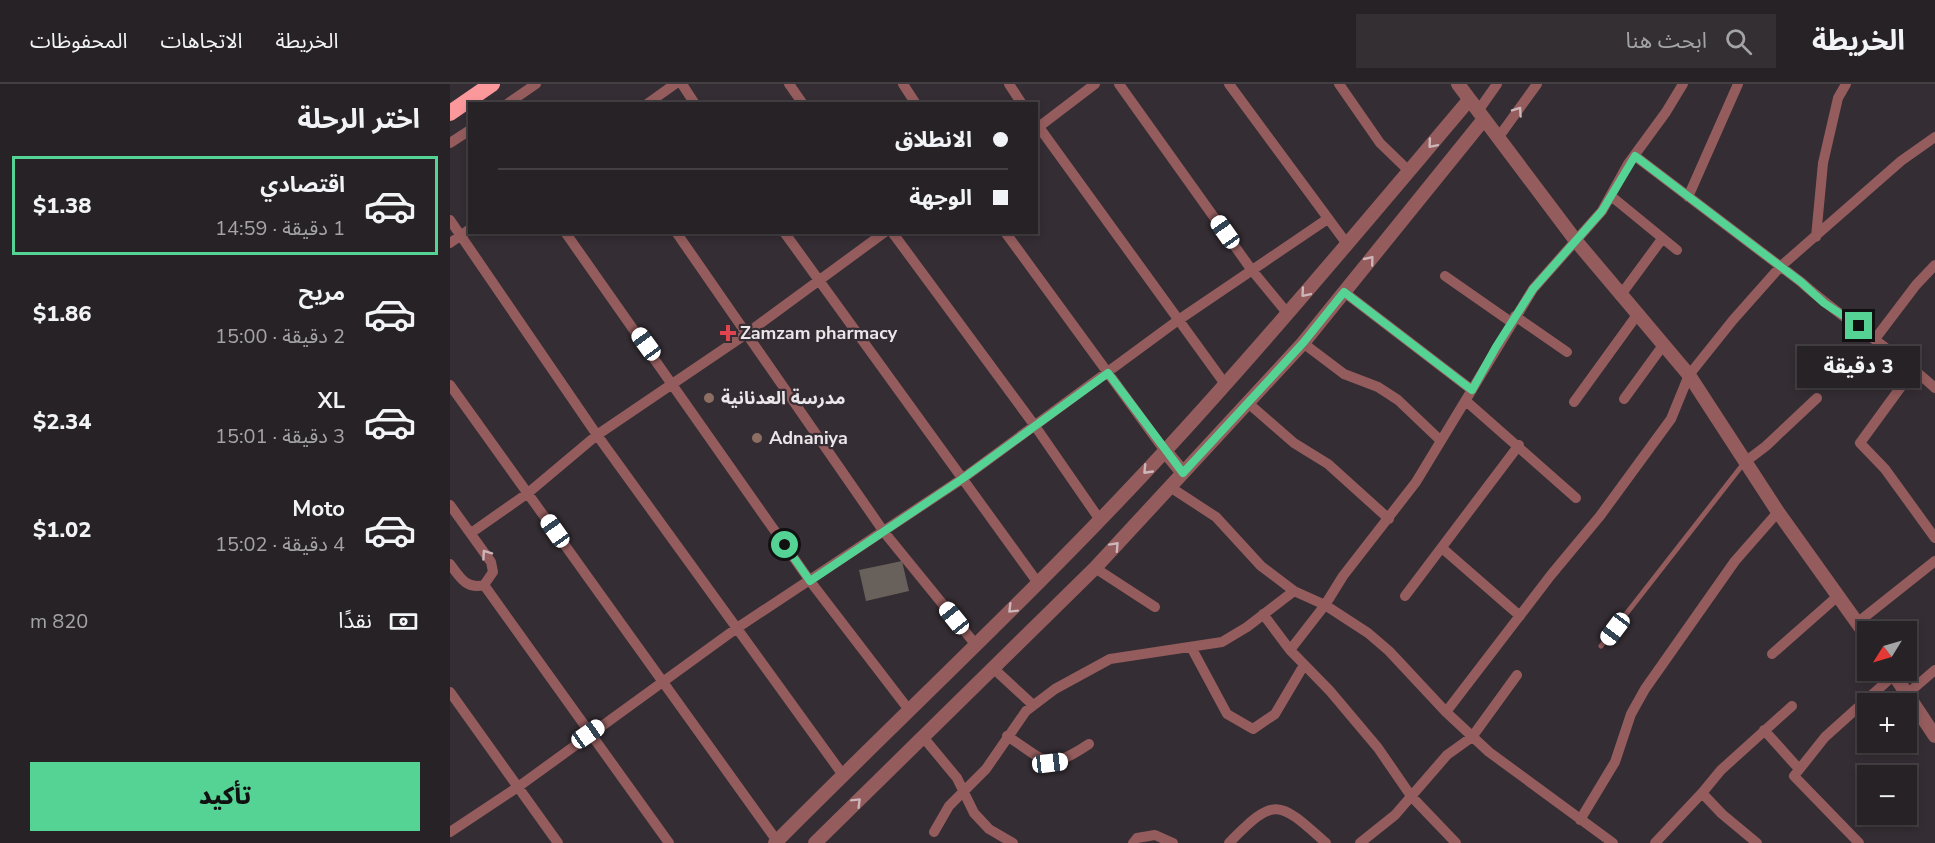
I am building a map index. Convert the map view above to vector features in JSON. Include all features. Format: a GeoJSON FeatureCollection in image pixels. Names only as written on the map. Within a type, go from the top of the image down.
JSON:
{"type":"FeatureCollection","features":[{"type":"Feature","properties":{"kind":"highway"},"geometry":{"type":"LineString","coordinates":[[450,113],[492,84]]}},
{"type":"Feature","properties":{"kind":"street"},"geometry":{"type":"LineString","coordinates":[[510,102],[536,84]]}},
{"type":"Feature","properties":{"kind":"street"},"geometry":{"type":"LineString","coordinates":[[650,102],[675,84]]}},
{"type":"Feature","properties":{"kind":"street"},"geometry":{"type":"LineString","coordinates":[[682,84],[695,102]]}},
{"type":"Feature","properties":{"kind":"street"},"geometry":{"type":"LineString","coordinates":[[789,84],[801,102]]}},
{"type":"Feature","properties":{"kind":"street"},"geometry":{"type":"LineString","coordinates":[[903,84],[915,102]]}},
{"type":"Feature","properties":{"kind":"street"},"geometry":{"type":"LineString","coordinates":[[1009,84],[1021,102]]}},
{"type":"Feature","properties":{"kind":"street"},"geometry":{"type":"LineString","coordinates":[[1038,126],[1095,84]]}},
{"type":"Feature","properties":{"kind":"street"},"geometry":{"type":"LineString","coordinates":[[1119,84],[1251,269],[1288,314]]}},
{"type":"Feature","properties":{"kind":"street"},"geometry":{"type":"LineString","coordinates":[[1229,84],[1326,220],[1347,244]]}},
{"type":"Feature","properties":{"kind":"street"},"geometry":{"type":"LineString","coordinates":[[1339,84],[1380,143],[1409,171]]}},
{"type":"Feature","properties":{"kind":"street"},"geometry":{"type":"LineString","coordinates":[[1458,84],[1620,297],[1664,344],[1689,375],[1778,512],[1857,623]]}},
{"type":"Feature","properties":{"kind":"street"},"geometry":{"type":"LineString","coordinates":[[815,843],[1095,568],[1303,343],[1344,292],[1497,84]]}},
{"type":"Feature","properties":{"kind":"street"},"geometry":{"type":"LineString","coordinates":[[1498,138],[1537,84]]}},
{"type":"Feature","properties":{"kind":"street"},"geometry":{"type":"LineString","coordinates":[[1290,650],[1343,576],[1416,482],[1533,289],[1602,211],[1683,84]]}},
{"type":"Feature","properties":{"kind":"street"},"geometry":{"type":"LineString","coordinates":[[1688,197],[1738,84]]}},
{"type":"Feature","properties":{"kind":"street"},"geometry":{"type":"LineString","coordinates":[[1816,237],[1823,163],[1838,98],[1846,84]]}},
{"type":"Feature","properties":{"kind":"street"},"geometry":{"type":"LineString","coordinates":[[450,385],[661,684],[776,842],[1100,520],[1165,452],[1288,314],[1409,171],[1477,110]]}},
{"type":"Feature","properties":{"kind":"street"},"geometry":{"type":"LineString","coordinates":[[1038,128],[1225,384]]}},
{"type":"Feature","properties":{"kind":"street"},"geometry":{"type":"LineString","coordinates":[[450,143],[468,131]]}},
{"type":"Feature","properties":{"kind":"street"},"geometry":{"type":"LineString","coordinates":[[1446,712],[1600,516],[1671,419],[1689,375],[1780,267],[1901,161],[1935,137]]}},
{"type":"Feature","properties":{"kind":"street"},"geometry":{"type":"LineString","coordinates":[[1635,156],[1935,387]]}},
{"type":"Feature","properties":{"kind":"street"},"geometry":{"type":"LineString","coordinates":[[1611,196],[1677,249]]}},
{"type":"Feature","properties":{"kind":"street"},"geometry":{"type":"LineString","coordinates":[[450,220],[465,232],[597,435],[843,775]]}},
{"type":"Feature","properties":{"kind":"street"},"geometry":{"type":"LineString","coordinates":[[450,832],[518,787],[737,628],[962,479],[1177,321],[1326,220]]}},
{"type":"Feature","properties":{"kind":"street"},"geometry":{"type":"LineString","coordinates":[[450,243],[465,232]]}},
{"type":"Feature","properties":{"kind":"street"},"geometry":{"type":"LineString","coordinates":[[566,234],[810,581],[909,710]]}},
{"type":"Feature","properties":{"kind":"street"},"geometry":{"type":"LineString","coordinates":[[677,234],[884,532],[976,645]]}},
{"type":"Feature","properties":{"kind":"street"},"geometry":{"type":"LineString","coordinates":[[785,234],[1038,583]]}},
{"type":"Feature","properties":{"kind":"street"},"geometry":{"type":"LineString","coordinates":[[471,533],[528,493],[597,435],[746,334],[882,234]]}},
{"type":"Feature","properties":{"kind":"street"},"geometry":{"type":"LineString","coordinates":[[893,234],[1035,426],[1100,520]]}},
{"type":"Feature","properties":{"kind":"street"},"geometry":{"type":"LineString","coordinates":[[1006,234],[1165,452],[1183,473]]}},
{"type":"Feature","properties":{"kind":"street"},"geometry":{"type":"LineString","coordinates":[[1620,297],[1662,239]]}},
{"type":"Feature","properties":{"kind":"street"},"geometry":{"type":"LineString","coordinates":[[1875,339],[1916,285],[1935,265]]}},
{"type":"Feature","properties":{"kind":"street"},"geometry":{"type":"LineString","coordinates":[[1445,276],[1567,352]]}},
{"type":"Feature","properties":{"kind":"street"},"geometry":{"type":"LineString","coordinates":[[1344,292],[1469,396],[1576,498]]}},
{"type":"Feature","properties":{"kind":"street"},"geometry":{"type":"LineString","coordinates":[[1574,402],[1637,315]]}},
{"type":"Feature","properties":{"kind":"street"},"geometry":{"type":"LineString","coordinates":[[1303,343],[1344,374],[1378,387],[1398,400],[1440,440]]}},
{"type":"Feature","properties":{"kind":"street"},"geometry":{"type":"LineString","coordinates":[[1624,399],[1664,344]]}},
{"type":"Feature","properties":{"kind":"street"},"geometry":{"type":"LineString","coordinates":[[1914,369],[1860,443],[1892,478],[1934,534]]}},
{"type":"Feature","properties":{"kind":"street"},"geometry":{"type":"LineString","coordinates":[[1745,462],[1766,446],[1817,398]]}},
{"type":"Feature","properties":{"kind":"street"},"geometry":{"type":"LineString","coordinates":[[1248,403],[1294,443],[1328,464],[1389,519]]}},
{"type":"Feature","properties":{"kind":"street"},"geometry":{"type":"LineString","coordinates":[[1405,596],[1519,445]]}},
{"type":"Feature","properties":{"kind":"street"},"geometry":{"type":"LineString","coordinates":[[1170,487],[1216,517],[1261,566],[1294,591],[1325,604],[1368,633],[1389,651],[1446,712],[1472,736],[1613,843]]}},
{"type":"Feature","properties":{"kind":"street"},"geometry":{"type":"LineString","coordinates":[[450,505],[493,567],[491,577],[484,585],[475,586],[467,584],[450,564]]}},
{"type":"Feature","properties":{"kind":"street"},"geometry":{"type":"LineString","coordinates":[[1581,820],[1615,762],[1631,714],[1645,689],[1735,561],[1778,512]]}},
{"type":"Feature","properties":{"kind":"street"},"geometry":{"type":"LineString","coordinates":[[1442,548],[1520,616]]}},
{"type":"Feature","properties":{"kind":"street"},"geometry":{"type":"LineString","coordinates":[[1860,621],[1935,561]]}},
{"type":"Feature","properties":{"kind":"street"},"geometry":{"type":"LineString","coordinates":[[1095,568],[1155,607]]}},
{"type":"Feature","properties":{"kind":"street"},"geometry":{"type":"LineString","coordinates":[[484,585],[588,734],[669,843]]}},
{"type":"Feature","properties":{"kind":"street"},"geometry":{"type":"LineString","coordinates":[[934,832],[949,806],[986,769],[1007,736],[1033,705],[1083,671],[1110,658],[1222,642],[1294,591]]}},
{"type":"Feature","properties":{"kind":"street"},"geometry":{"type":"LineString","coordinates":[[1772,654],[1839,595]]}},
{"type":"Feature","properties":{"kind":"street"},"geometry":{"type":"LineString","coordinates":[[1263,614],[1290,650],[1378,748],[1411,796],[1456,843]]}},
{"type":"Feature","properties":{"kind":"street"},"geometry":{"type":"LineString","coordinates":[[1191,647],[1227,714],[1254,729],[1275,714],[1304,665]]}},
{"type":"Feature","properties":{"kind":"street"},"geometry":{"type":"LineString","coordinates":[[993,668],[1033,705]]}},
{"type":"Feature","properties":{"kind":"street"},"geometry":{"type":"LineString","coordinates":[[1908,693],[1935,670]]}},
{"type":"Feature","properties":{"kind":"street"},"geometry":{"type":"LineString","coordinates":[[1360,843],[1395,815],[1447,755],[1472,736],[1517,675]]}},
{"type":"Feature","properties":{"kind":"street"},"geometry":{"type":"LineString","coordinates":[[1859,843],[1794,776],[1825,736],[1884,681]]}},
{"type":"Feature","properties":{"kind":"street"},"geometry":{"type":"LineString","coordinates":[[450,693],[558,843]]}},
{"type":"Feature","properties":{"kind":"street"},"geometry":{"type":"LineString","coordinates":[[1655,843],[1764,730],[1792,706]]}},
{"type":"Feature","properties":{"kind":"street"},"geometry":{"type":"LineString","coordinates":[[1917,709],[1935,736]]}},
{"type":"Feature","properties":{"kind":"street"},"geometry":{"type":"LineString","coordinates":[[1764,730],[1799,769]]}},
{"type":"Feature","properties":{"kind":"street"},"geometry":{"type":"LineString","coordinates":[[923,736],[957,778],[974,813],[989,829],[1013,843]]}},
{"type":"Feature","properties":{"kind":"street"},"geometry":{"type":"LineString","coordinates":[[1007,736],[1050,763],[1063,762],[1089,744]]}},
{"type":"Feature","properties":{"kind":"street"},"geometry":{"type":"LineString","coordinates":[[1702,793],[1722,814],[1757,843]]}},
{"type":"Feature","properties":{"kind":"street"},"geometry":{"type":"LineString","coordinates":[[1229,843],[1257,814],[1272,808],[1287,811],[1326,843]]}},
{"type":"Feature","properties":{"kind":"street"},"geometry":{"type":"LineString","coordinates":[[1133,843],[1137,838],[1155,835],[1173,843]]}},
{"type":"Feature","properties":{"kind":"lane"},"geometry":{"type":"LineString","coordinates":[[1601,646],[1745,462]]}},
{"type":"Feature","properties":{"kind":"building"},"geometry":{"type":"Polygon","coordinates":[[[902,561],[909,591],[866,601],[859,570],[902,561]]]}},
{"type":"Feature","properties":{"kind":"place","name":"Zamzam pharmacy"},"geometry":{"type":"Point","coordinates":[728,333]}},
{"type":"Feature","properties":{"kind":"place","name":"مدرسة العدنانية"},"geometry":{"type":"Point","coordinates":[709,398]}},
{"type":"Feature","properties":{"kind":"place","name":"Adnaniya"},"geometry":{"type":"Point","coordinates":[757,438]}},
{"type":"Feature","properties":{"kind":"route"},"geometry":{"type":"LineString","coordinates":[[785,545],[810,581],[962,479],[1108,373],[1165,452],[1183,473],[1303,343],[1344,292],[1472,390],[1533,289],[1602,211],[1628,164],[1635,156],[1801,282],[1824,303],[1859,326]]}}]}
